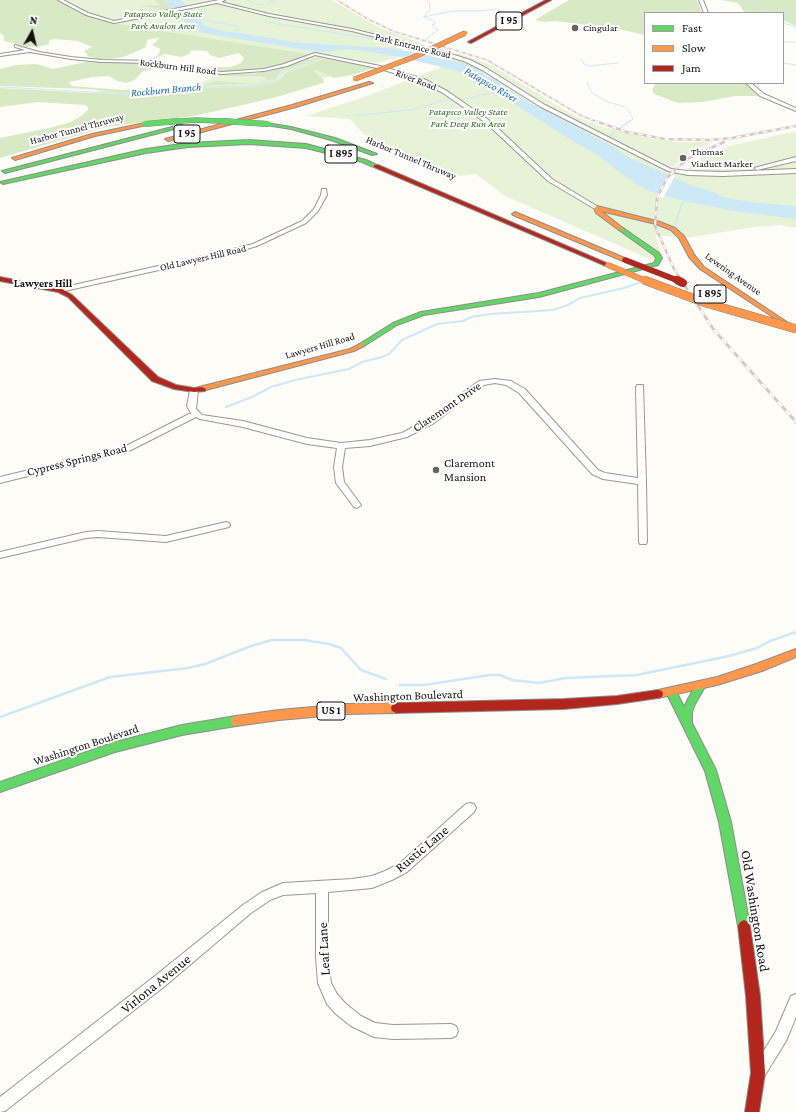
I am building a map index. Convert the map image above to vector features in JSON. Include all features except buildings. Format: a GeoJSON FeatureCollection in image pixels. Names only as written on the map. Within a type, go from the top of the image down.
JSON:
{"type":"FeatureCollection","features":[{"type":"Feature","properties":{"kind":"main road","name":"I 95"},"geometry":{"type":"LineString","coordinates":[[503,14],[530,0]]}},
{"type":"Feature","properties":{"kind":"main road","name":"I 95"},"geometry":{"type":"LineString","coordinates":[[435,59],[549,0]]}},
{"type":"Feature","properties":{"kind":"main road","name":"I 95"},"geometry":{"type":"LineString","coordinates":[[0,172],[284,100],[355,79],[414,57],[468,32]]}},
{"type":"Feature","properties":{"kind":"main road","name":"I 95"},"geometry":{"type":"LineString","coordinates":[[1,182],[286,108],[370,84],[410,69]]}},
{"type":"Feature","properties":{"kind":"main road","name":"Harbor Tunnel Thruway"},"geometry":{"type":"LineString","coordinates":[[8,160],[94,135],[145,124],[197,120],[268,124],[291,128],[333,139],[385,159]]}},
{"type":"Feature","properties":{"kind":"main road","name":"Harbor Tunnel Thruway"},"geometry":{"type":"LineString","coordinates":[[1,182],[146,151],[188,145],[237,142],[286,144],[335,152],[364,161],[652,284],[706,303],[796,330]]}},
{"type":"Feature","properties":{"kind":"main road","name":"Levering Avenue"},"geometry":{"type":"LineString","coordinates":[[598,208],[658,223],[673,229],[682,237],[692,257],[702,268],[796,330]]}},
{"type":"Feature","properties":{"kind":"main road","name":"Lawyers Hill Road"},"geometry":{"type":"LineString","coordinates":[[0,279],[60,290],[70,296],[155,379],[174,388],[194,390],[218,386],[352,350],[372,340],[399,322],[423,313],[539,295],[656,264],[659,258],[657,254],[608,221],[598,212],[598,208]]}},
{"type":"Feature","properties":{"kind":"main road","name":"I 895"},"geometry":{"type":"LineString","coordinates":[[507,210],[693,287]]}},
{"type":"Feature","properties":{"kind":"main road","name":"I 895"},"geometry":{"type":"LineString","coordinates":[[720,297],[796,322]]}},
{"type":"Feature","properties":{"kind":"main road","name":"Washington Boulevard"},"geometry":{"type":"LineString","coordinates":[[0,788],[54,766],[114,747],[182,730],[246,719],[347,710],[592,702],[671,692],[701,685],[739,674],[796,653]]}},
{"type":"Feature","properties":{"kind":"main road"},"geometry":{"type":"LineString","coordinates":[[687,722],[687,712],[690,703],[701,685]]}},
{"type":"Feature","properties":{"kind":"main road","name":"Old Washington Road"},"geometry":{"type":"LineString","coordinates":[[671,692],[710,770],[725,822],[749,957],[753,996],[758,1073],[752,1112]]}},
{"type":"Feature","properties":{"kind":"street"},"geometry":{"type":"LineString","coordinates":[[60,0],[87,14],[114,22],[192,8],[225,0]]}},
{"type":"Feature","properties":{"kind":"street"},"geometry":{"type":"LineString","coordinates":[[701,0],[706,12]]}},
{"type":"Feature","properties":{"kind":"street","name":"Park Entrance Road"},"geometry":{"type":"LineString","coordinates":[[218,2],[269,15],[352,30],[460,58],[484,69],[543,106],[664,168],[702,174],[796,171]]}},
{"type":"Feature","properties":{"kind":"street","name":"Rockburn Hill Road"},"geometry":{"type":"LineString","coordinates":[[16,46],[29,51],[82,59],[153,62],[196,71],[235,73],[274,68],[315,54]]}},
{"type":"Feature","properties":{"kind":"street"},"geometry":{"type":"LineString","coordinates":[[0,55],[29,51]]}},
{"type":"Feature","properties":{"kind":"street","name":"River Road"},"geometry":{"type":"LineString","coordinates":[[315,54],[367,64],[412,76],[445,92],[488,122],[550,180],[598,208]]}},
{"type":"Feature","properties":{"kind":"street"},"geometry":{"type":"LineString","coordinates":[[749,84],[762,95],[796,110]]}},
{"type":"Feature","properties":{"kind":"street","name":"Park Entrance Road"},"geometry":{"type":"LineString","coordinates":[[702,174],[760,168],[796,159]]}},
{"type":"Feature","properties":{"kind":"street","name":"Old Lawyers Hill Road"},"geometry":{"type":"LineString","coordinates":[[60,290],[221,255],[255,245],[304,222],[316,210],[324,196],[324,190]]}},
{"type":"Feature","properties":{"kind":"street","name":"Claremont Drive"},"geometry":{"type":"LineString","coordinates":[[196,414],[208,419],[242,424],[307,441],[342,446],[370,443],[404,435],[431,421],[476,386],[489,381],[502,381],[513,385],[522,391],[595,472],[603,476],[642,482]]}},
{"type":"Feature","properties":{"kind":"street"},"geometry":{"type":"LineString","coordinates":[[640,387],[643,542]]}},
{"type":"Feature","properties":{"kind":"street"},"geometry":{"type":"LineString","coordinates":[[194,390],[191,406],[196,414]]}},
{"type":"Feature","properties":{"kind":"street","name":"Cypress Springs Road"},"geometry":{"type":"LineString","coordinates":[[0,480],[126,449],[196,414]]}},
{"type":"Feature","properties":{"kind":"street"},"geometry":{"type":"LineString","coordinates":[[342,446],[338,467],[340,483],[357,506]]}},
{"type":"Feature","properties":{"kind":"street"},"geometry":{"type":"LineString","coordinates":[[0,555],[86,535],[98,534],[166,539],[226,525]]}},
{"type":"Feature","properties":{"kind":"street","name":"Rustic Lane"},"geometry":{"type":"LineString","coordinates":[[322,888],[372,882],[403,868],[470,808]]}},
{"type":"Feature","properties":{"kind":"street","name":"Leaf Lane"},"geometry":{"type":"LineString","coordinates":[[322,888],[322,957],[325,983],[332,999],[341,1009],[356,1021],[374,1030],[393,1032],[451,1031]]}},
{"type":"Feature","properties":{"kind":"street","name":"Virlona Avenue"},"geometry":{"type":"LineString","coordinates":[[0,1106],[160,981],[247,909],[266,896],[283,889],[322,888]]}},
{"type":"Feature","properties":{"kind":"street"},"geometry":{"type":"LineString","coordinates":[[758,1073],[781,1036],[796,1001]]}},
{"type":"Feature","properties":{"kind":"green space","name":"Patapsco Valley State Park Avalon Area"},"geometry":{"type":"Polygon","coordinates":[[[0,0],[332,0],[378,27],[421,43],[403,50],[402,56],[251,99],[93,95],[100,88],[129,91],[127,89],[203,87],[197,83],[210,79],[215,74],[255,73],[282,68],[266,53],[181,50],[168,40],[115,36],[0,0]]]}},
{"type":"Feature","properties":{"kind":"green space"},"geometry":{"type":"Polygon","coordinates":[[[0,0],[57,0],[78,13],[117,24],[308,54],[289,62],[264,69],[224,71],[203,68],[231,67],[241,63],[244,58],[239,53],[219,58],[210,55],[207,51],[196,50],[190,51],[191,53],[182,57],[165,54],[154,59],[152,58],[157,56],[160,49],[152,45],[160,38],[159,37],[147,40],[146,47],[124,57],[105,60],[86,56],[88,55],[84,51],[92,47],[78,41],[55,39],[49,40],[49,44],[42,46],[27,47],[4,41],[4,36],[0,33],[0,0]]]}},
{"type":"Feature","properties":{"kind":"green space"},"geometry":{"type":"Polygon","coordinates":[[[154,0],[164,0],[173,9],[139,16],[127,16],[127,14],[132,12],[158,10],[159,8],[139,6],[161,5],[154,0]]]}},
{"type":"Feature","properties":{"kind":"green space"},"geometry":{"type":"Polygon","coordinates":[[[569,0],[697,0],[702,12],[644,12],[644,35],[614,28],[535,20],[569,0]]]}},
{"type":"Feature","properties":{"kind":"green space"},"geometry":{"type":"Polygon","coordinates":[[[721,0],[796,0],[796,26],[784,20],[784,12],[744,12],[738,3],[721,0]]]}},
{"type":"Feature","properties":{"kind":"green space","name":"Patapsco Valley State Park Deep Run Area"},"geometry":{"type":"Polygon","coordinates":[[[458,53],[491,65],[575,116],[603,127],[653,139],[679,142],[713,142],[690,152],[671,169],[684,172],[702,157],[725,147],[796,131],[796,228],[781,225],[754,227],[686,238],[655,235],[661,253],[652,260],[505,196],[476,174],[459,176],[367,138],[350,119],[306,116],[367,96],[444,66],[451,56],[458,53]]]}},
{"type":"Feature","properties":{"kind":"green space"},"geometry":{"type":"Polygon","coordinates":[[[323,57],[282,71],[275,78],[262,83],[199,86],[216,81],[259,83],[267,80],[261,76],[222,76],[202,73],[253,74],[274,70],[323,57]]]}},
{"type":"Feature","properties":{"kind":"green space"},"geometry":{"type":"Polygon","coordinates":[[[327,58],[375,68],[352,75],[334,78],[317,70],[313,71],[324,80],[323,83],[273,98],[194,116],[106,127],[0,158],[0,138],[71,122],[88,110],[88,107],[85,105],[38,102],[0,107],[0,88],[131,95],[197,88],[252,87],[269,84],[280,79],[286,73],[327,58]]]}},
{"type":"Feature","properties":{"kind":"green space"},"geometry":{"type":"Polygon","coordinates":[[[86,62],[146,63],[173,68],[176,70],[171,72],[157,69],[147,70],[142,72],[135,80],[126,83],[117,81],[109,76],[92,77],[69,82],[72,86],[122,90],[183,87],[124,93],[87,89],[0,86],[0,69],[16,65],[37,64],[53,69],[86,62]]]}},
{"type":"Feature","properties":{"kind":"green space"},"geometry":{"type":"Polygon","coordinates":[[[655,84],[746,84],[760,96],[735,96],[703,102],[678,103],[654,94],[652,89],[655,84]]]}},
{"type":"Feature","properties":{"kind":"water","name":"Patapsco River"},"geometry":{"type":"Polygon","coordinates":[[[164,0],[181,0],[205,26],[224,31],[302,43],[387,48],[466,64],[494,79],[530,103],[614,147],[630,158],[691,185],[716,193],[722,197],[750,202],[796,206],[796,219],[734,211],[684,201],[652,192],[634,183],[596,154],[495,92],[472,82],[469,76],[454,70],[400,57],[365,51],[347,49],[324,52],[313,51],[203,33],[187,24],[164,0]]]}},
{"type":"Feature","properties":{"kind":"pier"},"geometry":{"type":"Polygon","coordinates":[[[670,173],[675,176],[663,198],[657,196],[663,183],[670,173]]]}},
{"type":"Feature","properties":{"kind":"waterway"},"geometry":{"type":"LineString","coordinates":[[247,0],[257,5],[263,4]]}},
{"type":"Feature","properties":{"kind":"waterway"},"geometry":{"type":"LineString","coordinates":[[268,3],[275,0]]}},
{"type":"Feature","properties":{"kind":"waterway"},"geometry":{"type":"LineString","coordinates":[[424,17],[430,9],[429,2],[427,0]]}},
{"type":"Feature","properties":{"kind":"waterway"},"geometry":{"type":"LineString","coordinates":[[743,0],[774,12]]}},
{"type":"Feature","properties":{"kind":"waterway"},"geometry":{"type":"LineString","coordinates":[[784,15],[786,14],[783,10],[796,5]]}},
{"type":"Feature","properties":{"kind":"waterway"},"geometry":{"type":"LineString","coordinates":[[424,17],[452,11],[481,11],[496,9]]}},
{"type":"Feature","properties":{"kind":"waterway"},"geometry":{"type":"LineString","coordinates":[[784,15],[786,19],[784,21]]}},
{"type":"Feature","properties":{"kind":"waterway"},"geometry":{"type":"LineString","coordinates":[[424,17],[434,21],[435,24],[432,25],[438,30],[425,40]]}},
{"type":"Feature","properties":{"kind":"waterway"},"geometry":{"type":"LineString","coordinates":[[267,18],[265,22],[362,37],[397,44],[407,49]]}},
{"type":"Feature","properties":{"kind":"waterway"},"geometry":{"type":"LineString","coordinates":[[200,19],[235,26],[240,29],[232,34]]}},
{"type":"Feature","properties":{"kind":"waterway"},"geometry":{"type":"LineString","coordinates":[[784,23],[794,26],[796,29]]}},
{"type":"Feature","properties":{"kind":"waterway"},"geometry":{"type":"LineString","coordinates":[[784,42],[796,42]]}},
{"type":"Feature","properties":{"kind":"waterway"},"geometry":{"type":"LineString","coordinates":[[328,56],[331,48]]}},
{"type":"Feature","properties":{"kind":"waterway","name":"Rockburn Branch"},"geometry":{"type":"LineString","coordinates":[[0,87],[132,94],[197,87],[252,86],[267,83],[277,78],[283,72],[326,57]]}},
{"type":"Feature","properties":{"kind":"waterway"},"geometry":{"type":"LineString","coordinates":[[581,59],[584,64],[589,66],[618,63]]}},
{"type":"Feature","properties":{"kind":"waterway"},"geometry":{"type":"LineString","coordinates":[[784,63],[796,65]]}},
{"type":"Feature","properties":{"kind":"waterway"},"geometry":{"type":"LineString","coordinates":[[588,82],[588,86],[592,93],[608,102],[625,107],[633,119],[628,122]]}},
{"type":"Feature","properties":{"kind":"waterway"},"geometry":{"type":"LineString","coordinates":[[461,100],[486,94],[499,93]]}},
{"type":"Feature","properties":{"kind":"waterway"},"geometry":{"type":"LineString","coordinates":[[355,116],[415,109],[444,100],[452,100]]}},
{"type":"Feature","properties":{"kind":"waterway"},"geometry":{"type":"LineString","coordinates":[[620,128],[630,121]]}},
{"type":"Feature","properties":{"kind":"waterway"},"geometry":{"type":"LineString","coordinates":[[608,138],[615,131]]}},
{"type":"Feature","properties":{"kind":"waterway"},"geometry":{"type":"LineString","coordinates":[[675,226],[681,205],[686,200]]}},
{"type":"Feature","properties":{"kind":"waterway"},"geometry":{"type":"LineString","coordinates":[[226,407],[252,397],[271,387],[295,380],[349,369],[362,362],[382,357],[389,354],[402,340],[437,324],[463,321],[471,317],[490,314],[553,310],[568,305],[580,298],[624,288],[641,282]]}},
{"type":"Feature","properties":{"kind":"waterway"},"geometry":{"type":"LineString","coordinates":[[400,685],[424,685],[490,675],[500,675],[512,680],[539,683],[566,678],[637,675],[729,656],[757,648],[770,641],[796,632]]}},
{"type":"Feature","properties":{"kind":"waterway"},"geometry":{"type":"LineString","coordinates":[[0,717],[110,677],[188,668],[205,664],[251,646],[272,640],[304,640],[329,644],[341,648],[361,670],[386,679]]}},
{"type":"Feature","properties":{"kind":"railway"},"geometry":{"type":"LineString","coordinates":[[337,0],[368,19],[393,31],[487,60],[580,115],[597,122]]}},
{"type":"Feature","properties":{"kind":"railway"},"geometry":{"type":"LineString","coordinates":[[595,121],[627,132],[665,139],[710,140],[732,138],[796,126]]}},
{"type":"Feature","properties":{"kind":"railway"},"geometry":{"type":"LineString","coordinates":[[682,281],[674,269],[655,226],[657,198],[667,178],[677,168],[689,158],[724,142]]}},
{"type":"Feature","properties":{"kind":"railway"},"geometry":{"type":"LineString","coordinates":[[681,280],[714,330],[796,422]]}},
{"type":"Feature","properties":{"kind":"traffic: fast"},"geometry":{"type":"LineString","coordinates":[[145,124],[197,120],[268,124]]}},
{"type":"Feature","properties":{"kind":"traffic: fast"},"geometry":{"type":"LineString","coordinates":[[268,124],[291,128],[333,139],[374,154]]}},
{"type":"Feature","properties":{"kind":"traffic: fast"},"geometry":{"type":"LineString","coordinates":[[5,171],[180,126]]}},
{"type":"Feature","properties":{"kind":"traffic: fast"},"geometry":{"type":"LineString","coordinates":[[3,182],[146,151],[188,145],[249,142],[306,146],[364,161],[376,166]]}},
{"type":"Feature","properties":{"kind":"traffic: fast"},"geometry":{"type":"LineString","coordinates":[[362,345],[395,324],[423,313],[539,295],[656,264],[659,258],[657,254],[621,229]]}},
{"type":"Feature","properties":{"kind":"traffic: fast"},"geometry":{"type":"LineString","coordinates":[[687,722],[687,712],[690,703],[701,685]]}},
{"type":"Feature","properties":{"kind":"traffic: fast"},"geometry":{"type":"LineString","coordinates":[[671,692],[710,770],[725,822],[744,926]]}},
{"type":"Feature","properties":{"kind":"traffic: fast"},"geometry":{"type":"LineString","coordinates":[[0,787],[115,747],[182,730],[236,721]]}},
{"type":"Feature","properties":{"kind":"traffic: slow"},"geometry":{"type":"LineString","coordinates":[[355,79],[414,57],[465,33]]}},
{"type":"Feature","properties":{"kind":"traffic: slow"},"geometry":{"type":"LineString","coordinates":[[168,139],[294,106],[371,83]]}},
{"type":"Feature","properties":{"kind":"traffic: slow"},"geometry":{"type":"LineString","coordinates":[[15,158],[94,135],[145,124]]}},
{"type":"Feature","properties":{"kind":"traffic: slow"},"geometry":{"type":"LineString","coordinates":[[621,229],[598,212],[597,208],[658,223],[673,229],[682,237],[692,257],[702,268],[787,324]]}},
{"type":"Feature","properties":{"kind":"traffic: slow"},"geometry":{"type":"LineString","coordinates":[[515,214],[625,260]]}},
{"type":"Feature","properties":{"kind":"traffic: slow"},"geometry":{"type":"LineString","coordinates":[[608,265],[652,284],[706,303],[796,329]]}},
{"type":"Feature","properties":{"kind":"traffic: slow"},"geometry":{"type":"LineString","coordinates":[[202,389],[352,350],[362,345]]}},
{"type":"Feature","properties":{"kind":"traffic: slow"},"geometry":{"type":"LineString","coordinates":[[658,694],[717,681],[758,668],[796,653]]}},
{"type":"Feature","properties":{"kind":"traffic: slow"},"geometry":{"type":"LineString","coordinates":[[236,721],[279,715],[347,709],[396,708]]}},
{"type":"Feature","properties":{"kind":"traffic: jam"},"geometry":{"type":"LineString","coordinates":[[470,42],[549,0]]}},
{"type":"Feature","properties":{"kind":"traffic: jam"},"geometry":{"type":"LineString","coordinates":[[376,166],[608,265]]}},
{"type":"Feature","properties":{"kind":"traffic: jam"},"geometry":{"type":"LineString","coordinates":[[625,260],[683,283]]}},
{"type":"Feature","properties":{"kind":"traffic: jam"},"geometry":{"type":"LineString","coordinates":[[0,279],[60,290],[70,296],[155,379],[174,387],[194,390],[202,389]]}},
{"type":"Feature","properties":{"kind":"traffic: jam"},"geometry":{"type":"LineString","coordinates":[[396,708],[564,704],[617,700],[658,694]]}},
{"type":"Feature","properties":{"kind":"traffic: jam"},"geometry":{"type":"LineString","coordinates":[[744,926],[753,996],[758,1073],[752,1112]]}},
{"type":"Feature","properties":{"kind":"place","name":"Cingular"},"geometry":{"type":"Point","coordinates":[575,28]}},
{"type":"Feature","properties":{"kind":"place","name":"Thomas Viaduct Marker"},"geometry":{"type":"Point","coordinates":[683,158]}},
{"type":"Feature","properties":{"kind":"place","name":"Claremont Mansion"},"geometry":{"type":"Point","coordinates":[436,470]}},
{"type":"Feature","properties":{"kind":"district","name":"Lawyers Hill"},"geometry":{"type":"Point","coordinates":[43,284]}}]}
